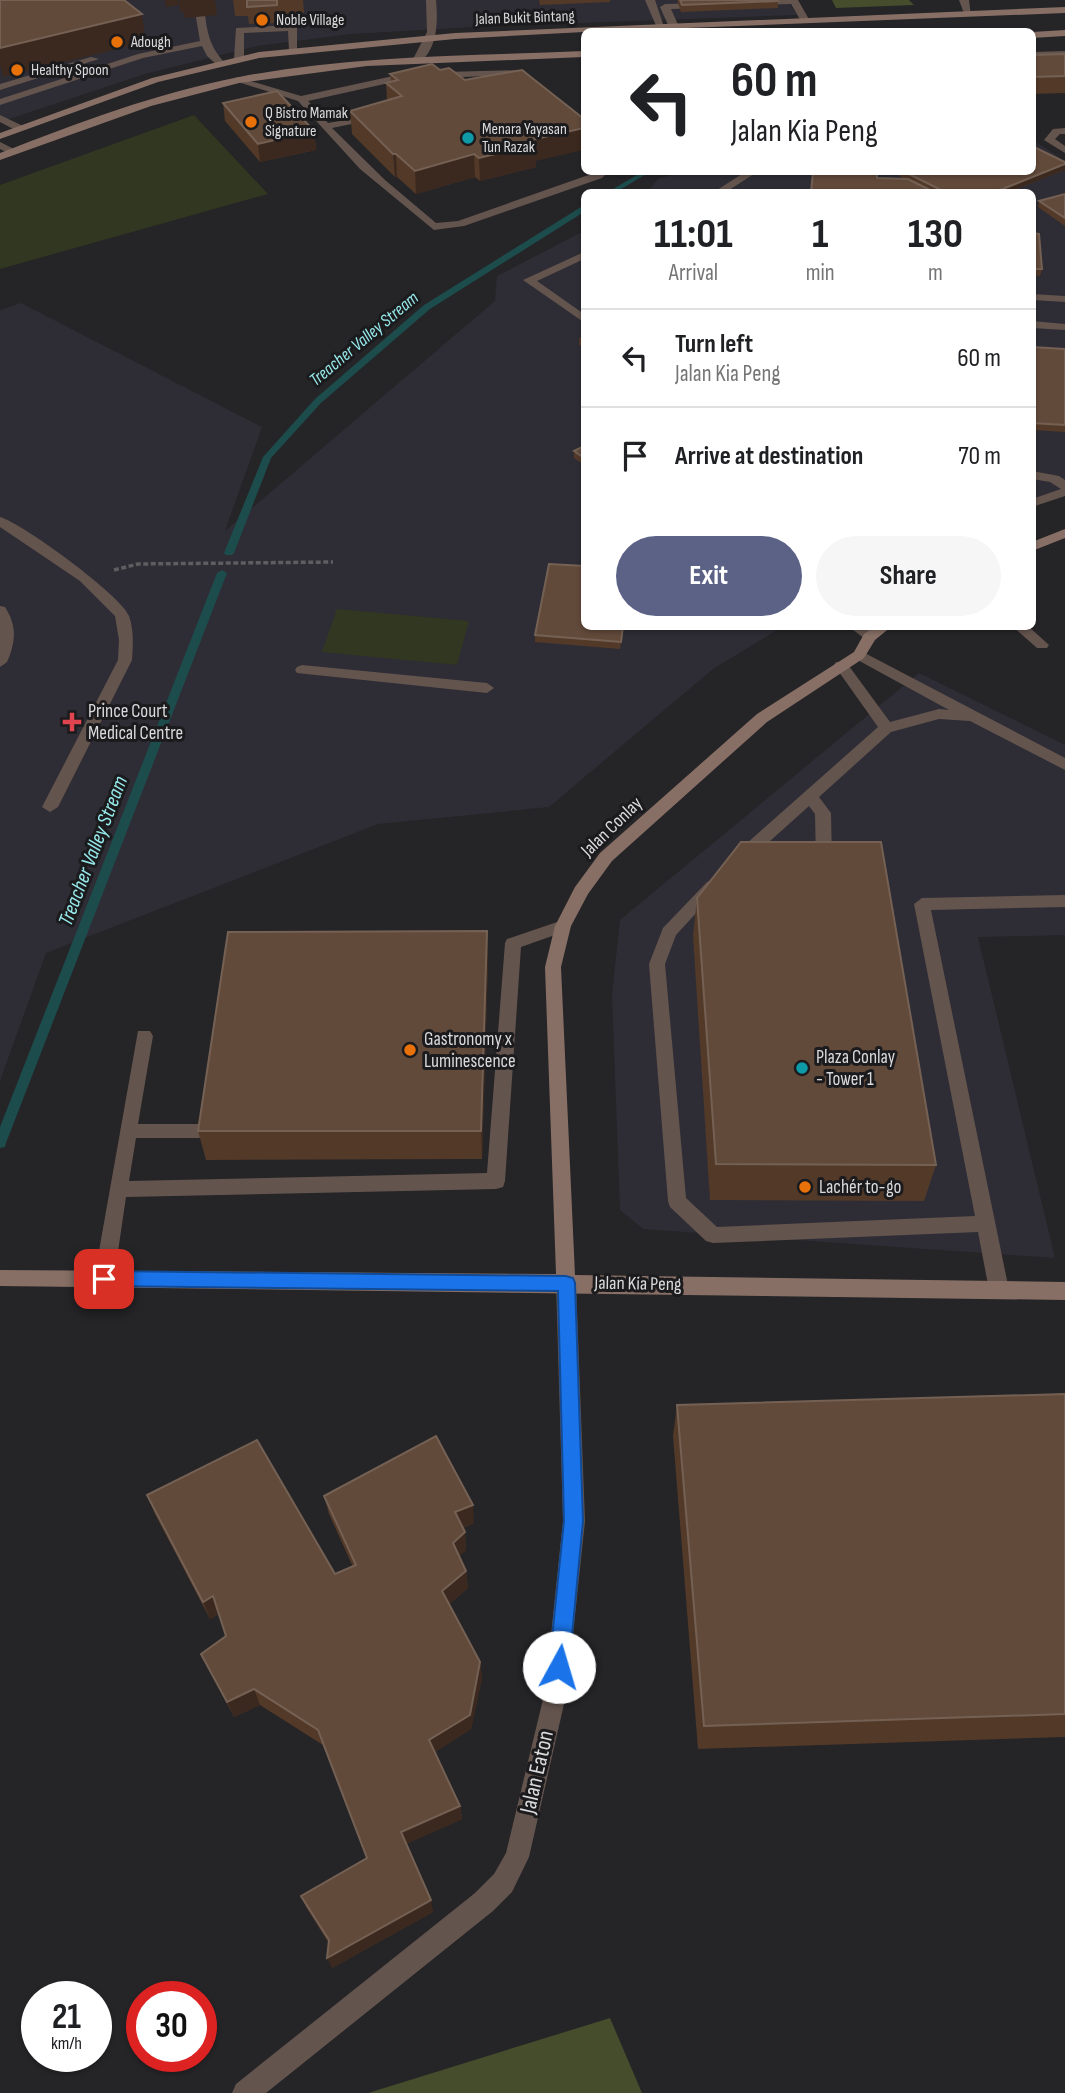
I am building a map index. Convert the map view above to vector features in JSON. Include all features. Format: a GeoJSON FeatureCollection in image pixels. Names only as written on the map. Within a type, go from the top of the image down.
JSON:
{"type":"FeatureCollection","features":[{"type":"Feature","properties":{"kind":"main road","name":"Jalan Bukit Bintang"},"geometry":{"type":"LineString","coordinates":[[662,28],[1065,10]]}},
{"type":"Feature","properties":{"kind":"main road","name":"Jalan Bukit Bintang"},"geometry":{"type":"LineString","coordinates":[[0,136],[155,80],[239,59],[293,51],[432,38],[581,32]]}},
{"type":"Feature","properties":{"kind":"main road"},"geometry":{"type":"LineString","coordinates":[[1036,35],[1065,33]]}},
{"type":"Feature","properties":{"kind":"main road","name":"Jalan Bukit Bintang"},"geometry":{"type":"LineString","coordinates":[[0,157],[97,121],[237,80],[302,70],[417,61],[581,55]]}},
{"type":"Feature","properties":{"kind":"main road"},"geometry":{"type":"LineString","coordinates":[[1036,545],[1065,533]]}},
{"type":"Feature","properties":{"kind":"main road","name":"Jalan Conlay"},"geometry":{"type":"LineString","coordinates":[[566,1283],[553,967],[563,926],[581,891],[606,857],[762,718],[859,654],[869,637],[879,630]]}},
{"type":"Feature","properties":{"kind":"main road","name":"Jalan Kia Peng"},"geometry":{"type":"LineString","coordinates":[[0,1278],[1065,1291]]}},
{"type":"Feature","properties":{"kind":"street"},"geometry":{"type":"LineString","coordinates":[[198,0],[204,38],[210,54],[220,63]]}},
{"type":"Feature","properties":{"kind":"street"},"geometry":{"type":"LineString","coordinates":[[353,86],[417,61],[432,38],[434,23],[431,0]]}},
{"type":"Feature","properties":{"kind":"street"},"geometry":{"type":"LineString","coordinates":[[650,0],[662,28]]}},
{"type":"Feature","properties":{"kind":"street"},"geometry":{"type":"LineString","coordinates":[[964,0],[968,14]]}},
{"type":"Feature","properties":{"kind":"street"},"geometry":{"type":"LineString","coordinates":[[743,4],[794,1],[805,21]]}},
{"type":"Feature","properties":{"kind":"street"},"geometry":{"type":"LineString","coordinates":[[674,27],[665,7],[717,5]]}},
{"type":"Feature","properties":{"kind":"street"},"geometry":{"type":"LineString","coordinates":[[239,59],[239,30],[292,29],[293,51]]}},
{"type":"Feature","properties":{"kind":"street"},"geometry":{"type":"LineString","coordinates":[[0,87],[135,47],[204,38]]}},
{"type":"Feature","properties":{"kind":"street"},"geometry":{"type":"LineString","coordinates":[[0,102],[204,38]]}},
{"type":"Feature","properties":{"kind":"street"},"geometry":{"type":"LineString","coordinates":[[1036,55],[1065,54]]}},
{"type":"Feature","properties":{"kind":"street"},"geometry":{"type":"LineString","coordinates":[[237,80],[301,99],[408,76],[521,72],[542,95]]}},
{"type":"Feature","properties":{"kind":"street"},"geometry":{"type":"LineString","coordinates":[[493,90],[496,73]]}},
{"type":"Feature","properties":{"kind":"street"},"geometry":{"type":"LineString","coordinates":[[301,99],[325,127],[395,195],[434,227],[460,224],[599,175]]}},
{"type":"Feature","properties":{"kind":"street"},"geometry":{"type":"LineString","coordinates":[[325,127],[383,114]]}},
{"type":"Feature","properties":{"kind":"street"},"geometry":{"type":"LineString","coordinates":[[0,118],[21,128]]}},
{"type":"Feature","properties":{"kind":"street"},"geometry":{"type":"LineString","coordinates":[[1065,131],[1057,131],[1049,140],[1065,150]]}},
{"type":"Feature","properties":{"kind":"street"},"geometry":{"type":"LineString","coordinates":[[0,145],[12,152]]}},
{"type":"Feature","properties":{"kind":"street"},"geometry":{"type":"LineString","coordinates":[[726,189],[747,175]]}},
{"type":"Feature","properties":{"kind":"street"},"geometry":{"type":"LineString","coordinates":[[581,256],[529,280],[581,317]]}},
{"type":"Feature","properties":{"kind":"street"},"geometry":{"type":"LineString","coordinates":[[1036,297],[1065,299]]}},
{"type":"Feature","properties":{"kind":"street"},"geometry":{"type":"LineString","coordinates":[[1036,324],[1065,327]]}},
{"type":"Feature","properties":{"kind":"street"},"geometry":{"type":"LineString","coordinates":[[1036,476],[1054,479],[1065,486]]}},
{"type":"Feature","properties":{"kind":"street"},"geometry":{"type":"LineString","coordinates":[[1036,502],[1065,492]]}},
{"type":"Feature","properties":{"kind":"street"},"geometry":{"type":"LineString","coordinates":[[0,521],[85,578],[121,615],[126,640],[125,660],[50,807]]}},
{"type":"Feature","properties":{"kind":"street"},"geometry":{"type":"LineString","coordinates":[[0,610],[10,636],[0,662]]}},
{"type":"Feature","properties":{"kind":"street"},"geometry":{"type":"LineString","coordinates":[[860,630],[869,637]]}},
{"type":"Feature","properties":{"kind":"street"},"geometry":{"type":"LineString","coordinates":[[1024,630],[1042,645]]}},
{"type":"Feature","properties":{"kind":"street"},"geometry":{"type":"LineString","coordinates":[[859,654],[1065,765]]}},
{"type":"Feature","properties":{"kind":"street"},"geometry":{"type":"LineString","coordinates":[[841,665],[886,729]]}},
{"type":"Feature","properties":{"kind":"street"},"geometry":{"type":"LineString","coordinates":[[302,670],[487,688]]}},
{"type":"Feature","properties":{"kind":"street"},"geometry":{"type":"LineString","coordinates":[[973,716],[939,714],[886,729],[810,797],[743,865],[669,932],[657,964],[677,1201],[713,1235],[985,1224]]}},
{"type":"Feature","properties":{"kind":"street"},"geometry":{"type":"LineString","coordinates":[[809,870],[824,862],[823,813],[810,797]]}},
{"type":"Feature","properties":{"kind":"street"},"geometry":{"type":"LineString","coordinates":[[999,1290],[918,896],[1065,901]]}},
{"type":"Feature","properties":{"kind":"street"},"geometry":{"type":"LineString","coordinates":[[118,1189],[496,1181],[513,943],[563,926]]}},
{"type":"Feature","properties":{"kind":"street"},"geometry":{"type":"LineString","coordinates":[[104,1279],[144,1036]]}},
{"type":"Feature","properties":{"kind":"street"},"geometry":{"type":"LineString","coordinates":[[128,1131],[243,1131]]}},
{"type":"Feature","properties":{"kind":"street","name":"Jalan Eaton"},"geometry":{"type":"LineString","coordinates":[[245,2093],[484,1902],[503,1883],[517,1857],[556,1691],[573,1521],[566,1283]]}},
{"type":"Feature","properties":{"kind":"path"},"geometry":{"type":"LineString","coordinates":[[85,578],[138,564],[333,562]]}},
{"type":"Feature","properties":{"kind":"shaded area"},"geometry":{"type":"Polygon","coordinates":[[[0,0],[787,0],[797,15],[351,34],[257,46],[145,74],[0,122],[0,0]]]}},
{"type":"Feature","properties":{"kind":"shaded area"},"geometry":{"type":"Polygon","coordinates":[[[1036,142],[1065,161],[1065,496],[1036,505],[1036,189],[650,189],[659,178],[672,175],[1036,175],[1036,142]]]}},
{"type":"Feature","properties":{"kind":"shaded area"},"geometry":{"type":"Polygon","coordinates":[[[581,233],[581,630],[777,630],[713,669],[549,807],[378,824],[46,953],[0,1081],[0,310],[21,303],[262,427],[225,531],[495,301],[497,276],[581,233]]]}},
{"type":"Feature","properties":{"kind":"shaded area"},"geometry":{"type":"Polygon","coordinates":[[[919,673],[1065,745],[1065,935],[978,937],[1055,1258],[643,1229],[620,1210],[612,994],[620,920],[919,673]]]}},
{"type":"Feature","properties":{"kind":"green space"},"geometry":{"type":"Polygon","coordinates":[[[832,0],[909,0],[914,5],[836,8],[832,0]]]}},
{"type":"Feature","properties":{"kind":"green space"},"geometry":{"type":"Polygon","coordinates":[[[194,115],[268,194],[0,269],[0,185],[194,115]]]}},
{"type":"Feature","properties":{"kind":"green space"},"geometry":{"type":"Polygon","coordinates":[[[337,609],[469,621],[457,665],[322,652],[337,609]]]}},
{"type":"Feature","properties":{"kind":"green space"},"geometry":{"type":"Polygon","coordinates":[[[610,2018],[642,2093],[368,2093],[610,2018]]]}},
{"type":"Feature","properties":{"kind":"building"},"geometry":{"type":"Polygon","coordinates":[[[0,0],[124,0],[142,14],[0,48],[0,0]]]}},
{"type":"Feature","properties":{"kind":"building"},"geometry":{"type":"Polygon","coordinates":[[[247,0],[277,0],[277,5],[247,7],[247,0]]]}},
{"type":"Feature","properties":{"kind":"building"},"geometry":{"type":"Polygon","coordinates":[[[680,0],[778,0],[778,1],[682,5],[680,0]]]}},
{"type":"Feature","properties":{"kind":"building"},"geometry":{"type":"Polygon","coordinates":[[[1065,54],[1065,76],[1036,77],[1036,55],[1065,54]]]}},
{"type":"Feature","properties":{"kind":"building","name":"Menara Yayasan Tun Razak"},"geometry":{"type":"Polygon","coordinates":[[[432,64],[440,70],[449,68],[465,80],[522,70],[581,117],[581,129],[531,140],[536,144],[479,158],[474,154],[415,171],[393,154],[350,111],[402,96],[386,83],[398,80],[390,74],[432,64]]]}},
{"type":"Feature","properties":{"kind":"building"},"geometry":{"type":"Polygon","coordinates":[[[277,91],[314,131],[258,144],[223,103],[277,91]]]}},
{"type":"Feature","properties":{"kind":"building"},"geometry":{"type":"Polygon","coordinates":[[[1036,148],[1065,162],[1065,164],[1002,189],[939,189],[911,175],[1036,175],[1036,148]]]}},
{"type":"Feature","properties":{"kind":"building"},"geometry":{"type":"Polygon","coordinates":[[[813,175],[877,175],[877,178],[908,179],[928,189],[811,189],[813,175]]]}},
{"type":"Feature","properties":{"kind":"building"},"geometry":{"type":"Polygon","coordinates":[[[1065,194],[1065,218],[1039,201],[1065,194]]]}},
{"type":"Feature","properties":{"kind":"building"},"geometry":{"type":"Polygon","coordinates":[[[1036,234],[1039,234],[1042,269],[1036,269],[1036,234]]]}},
{"type":"Feature","properties":{"kind":"building"},"geometry":{"type":"Polygon","coordinates":[[[1036,347],[1065,349],[1065,425],[1036,423],[1036,347]]]}},
{"type":"Feature","properties":{"kind":"building"},"geometry":{"type":"Polygon","coordinates":[[[549,564],[581,566],[581,630],[622,630],[621,642],[535,635],[549,564]]]}},
{"type":"Feature","properties":{"kind":"building","name":"Plaza Conlay - Tower 1"},"geometry":{"type":"Polygon","coordinates":[[[741,842],[881,842],[936,1165],[716,1164],[697,898],[741,842]]]}},
{"type":"Feature","properties":{"kind":"building"},"geometry":{"type":"Polygon","coordinates":[[[487,931],[481,1131],[198,1131],[228,932],[487,931]]]}},
{"type":"Feature","properties":{"kind":"building"},"geometry":{"type":"Polygon","coordinates":[[[1065,1394],[1065,1714],[704,1726],[677,1405],[1065,1394]]]}},
{"type":"Feature","properties":{"kind":"building"},"geometry":{"type":"Polygon","coordinates":[[[436,1436],[473,1505],[455,1512],[465,1532],[453,1543],[466,1571],[442,1591],[480,1662],[470,1715],[429,1740],[460,1806],[401,1832],[431,1900],[327,1958],[329,1940],[301,1896],[367,1858],[318,1730],[254,1689],[227,1702],[201,1654],[226,1636],[213,1596],[203,1602],[147,1495],[257,1440],[335,1574],[356,1565],[324,1496],[436,1436]]]}},
{"type":"Feature","properties":{"kind":"waterway","name":"Treacher Valley Stream"},"geometry":{"type":"LineString","coordinates":[[617,189],[641,175]]}},
{"type":"Feature","properties":{"kind":"waterway","name":"Treacher Valley Stream"},"geometry":{"type":"LineString","coordinates":[[229,553],[267,457],[318,401],[427,307],[581,211]]}},
{"type":"Feature","properties":{"kind":"waterway","name":"Treacher Valley Stream"},"geometry":{"type":"LineString","coordinates":[[0,1143],[222,573]]}},
{"type":"Feature","properties":{"kind":"place","name":"Noble Village"},"geometry":{"type":"Point","coordinates":[262,20]}},
{"type":"Feature","properties":{"kind":"place","name":"Adough"},"geometry":{"type":"Point","coordinates":[117,42]}},
{"type":"Feature","properties":{"kind":"place","name":"Healthy Spoon"},"geometry":{"type":"Point","coordinates":[17,70]}},
{"type":"Feature","properties":{"kind":"place","name":"Q Bistro Mamak Signature"},"geometry":{"type":"Point","coordinates":[251,122]}},
{"type":"Feature","properties":{"kind":"place","name":"Menara Yayasan Tun Razak"},"geometry":{"type":"Point","coordinates":[468,138]}},
{"type":"Feature","properties":{"kind":"place","name":"Prince Court Medical Centre"},"geometry":{"type":"Point","coordinates":[72,722]}},
{"type":"Feature","properties":{"kind":"place","name":"Gastronomy x Luminescence"},"geometry":{"type":"Point","coordinates":[410,1050]}},
{"type":"Feature","properties":{"kind":"place","name":"Plaza Conlay - Tower 1"},"geometry":{"type":"Point","coordinates":[802,1068]}},
{"type":"Feature","properties":{"kind":"place","name":"Lachér to-go"},"geometry":{"type":"Point","coordinates":[805,1187]}},
{"type":"Feature","properties":{"kind":"route"},"geometry":{"type":"LineString","coordinates":[[104,1279],[566,1283],[573,1521],[559,1667]]}}]}
